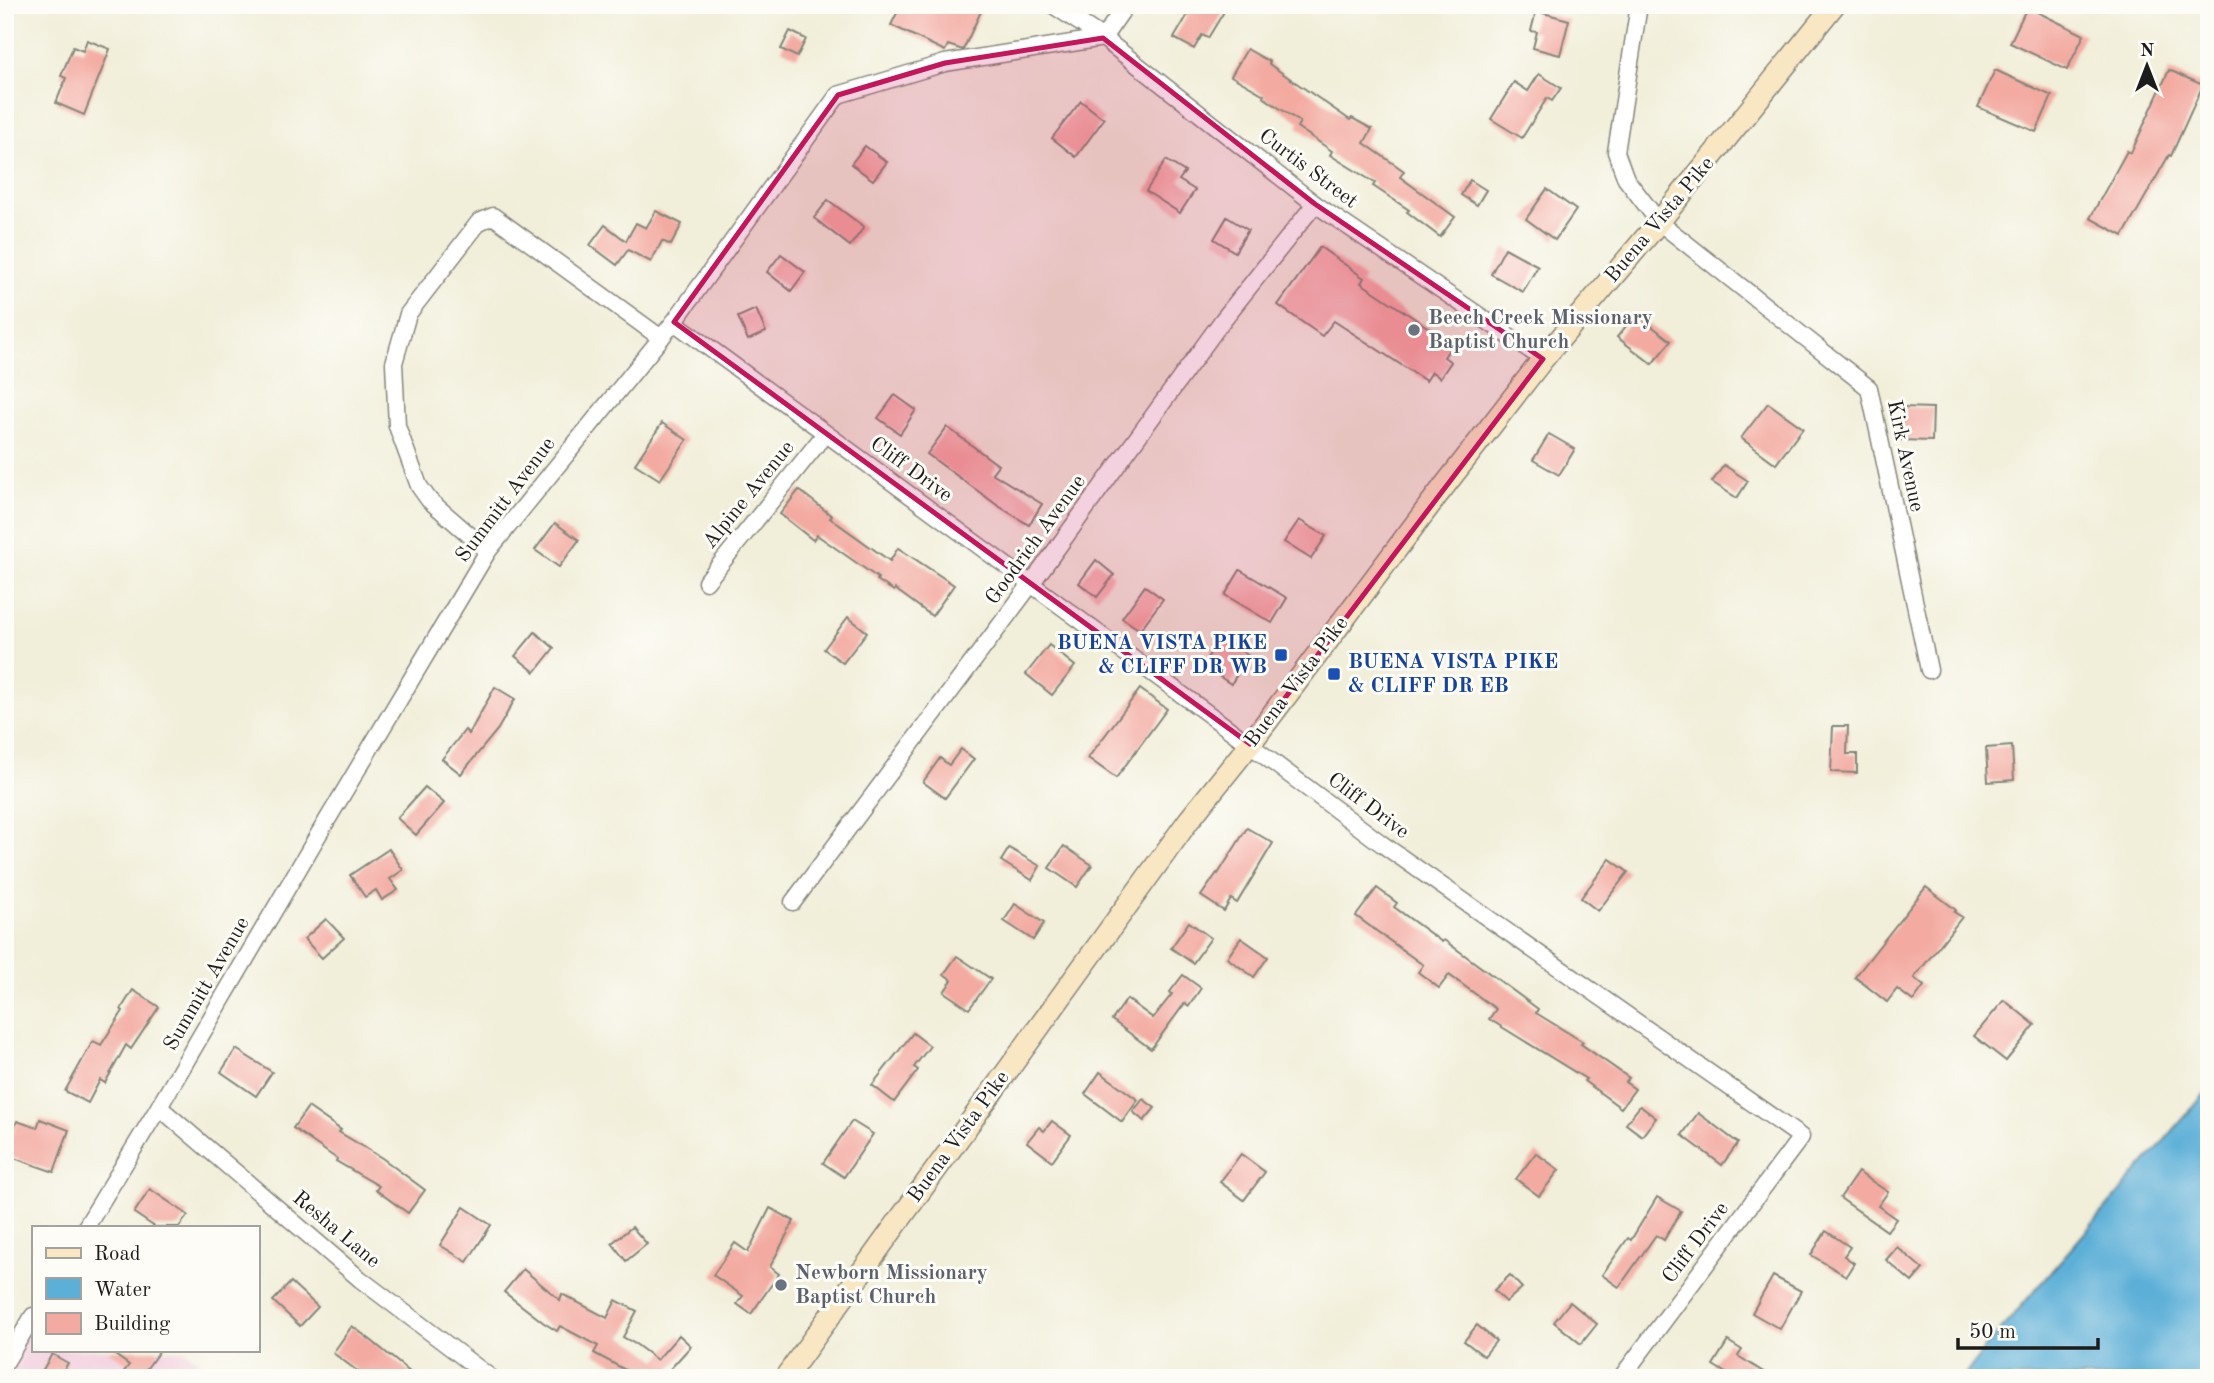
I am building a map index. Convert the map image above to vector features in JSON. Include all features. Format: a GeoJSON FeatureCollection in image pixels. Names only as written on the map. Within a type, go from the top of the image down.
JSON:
{"type":"FeatureCollection","features":[{"type":"Feature","properties":{"kind":"main road","name":"Buena Vista Pike"},"geometry":{"type":"LineString","coordinates":[[785,1378],[1189,820],[1250,744],[1435,498],[1543,359],[1660,222],[1834,5]]}},
{"type":"Feature","properties":{"kind":"street","name":"Curtis Street"},"geometry":{"type":"LineString","coordinates":[[1053,5],[1103,37],[1315,204],[1543,359]]}},
{"type":"Feature","properties":{"kind":"street"},"geometry":{"type":"LineString","coordinates":[[1103,37],[1126,5]]}},
{"type":"Feature","properties":{"kind":"street","name":"Kirk Avenue"},"geometry":{"type":"LineString","coordinates":[[1639,5],[1616,152],[1626,179],[1660,222],[1869,388],[1929,670]]}},
{"type":"Feature","properties":{"kind":"street","name":"Summitt Avenue"},"geometry":{"type":"LineString","coordinates":[[87,1226],[488,551],[674,322],[838,95],[945,62],[1103,37]]}},
{"type":"Feature","properties":{"kind":"street","name":"Goodrich Avenue"},"geometry":{"type":"LineString","coordinates":[[793,902],[1031,584],[1222,321],[1315,204]]}},
{"type":"Feature","properties":{"kind":"street"},"geometry":{"type":"LineString","coordinates":[[488,551],[429,500],[419,486],[397,426],[394,363],[408,314],[479,222],[494,216],[661,338]]}},
{"type":"Feature","properties":{"kind":"street","name":"Cliff Drive"},"geometry":{"type":"LineString","coordinates":[[674,322],[1250,744],[1382,844],[1801,1137],[1621,1378]]}},
{"type":"Feature","properties":{"kind":"street","name":"Alpine Avenue"},"geometry":{"type":"LineString","coordinates":[[706,582],[825,434]]}},
{"type":"Feature","properties":{"kind":"street","name":"Resha Lane"},"geometry":{"type":"LineString","coordinates":[[159,1107],[360,1279],[491,1378]]}},
{"type":"Feature","properties":{"kind":"street"},"geometry":{"type":"LineString","coordinates":[[5,1363],[32,1318]]}},
{"type":"Feature","properties":{"kind":"highlighted area"},"geometry":{"type":"Polygon","coordinates":[[[1103,38],[1315,204],[1543,359],[1250,744],[674,322],[838,95],[945,63],[1103,38]]]}},
{"type":"Feature","properties":{"kind":"shaded area"},"geometry":{"type":"Polygon","coordinates":[[[32,1318],[32,1352],[187,1352],[218,1378],[5,1378],[5,1363],[32,1318]]]}},
{"type":"Feature","properties":{"kind":"water"},"geometry":{"type":"Polygon","coordinates":[[[2209,1089],[2209,1378],[1963,1378],[1985,1348],[2209,1089]]]}},
{"type":"Feature","properties":{"kind":"building"},"geometry":{"type":"Polygon","coordinates":[[[901,5],[984,5],[963,50],[948,45],[945,51],[891,25],[901,5]]]}},
{"type":"Feature","properties":{"kind":"building"},"geometry":{"type":"Polygon","coordinates":[[[1170,5],[1228,5],[1208,38],[1202,35],[1194,49],[1174,38],[1187,16],[1170,5]]]}},
{"type":"Feature","properties":{"kind":"building"},"geometry":{"type":"Polygon","coordinates":[[[2027,7],[2084,35],[2067,70],[2010,43],[2027,7]]]}},
{"type":"Feature","properties":{"kind":"building"},"geometry":{"type":"Polygon","coordinates":[[[1536,11],[1569,20],[1560,55],[1533,48],[1537,32],[1531,31],[1536,11]]]}},
{"type":"Feature","properties":{"kind":"building"},"geometry":{"type":"Polygon","coordinates":[[[790,31],[806,39],[797,57],[781,49],[790,31]]]}},
{"type":"Feature","properties":{"kind":"building"},"geometry":{"type":"Polygon","coordinates":[[[87,40],[110,49],[84,115],[56,103],[66,78],[61,76],[73,47],[83,51],[87,40]]]}},
{"type":"Feature","properties":{"kind":"building"},"geometry":{"type":"Polygon","coordinates":[[[1247,49],[1270,62],[1269,64],[1350,120],[1352,118],[1372,129],[1364,143],[1404,171],[1400,177],[1455,217],[1440,237],[1407,212],[1409,210],[1373,186],[1375,183],[1330,155],[1332,151],[1297,127],[1300,122],[1263,97],[1264,95],[1231,76],[1247,49]]]}},
{"type":"Feature","properties":{"kind":"building"},"geometry":{"type":"Polygon","coordinates":[[[1995,70],[2052,96],[2036,132],[1978,107],[1995,70]]]}},
{"type":"Feature","properties":{"kind":"building"},"geometry":{"type":"Polygon","coordinates":[[[2169,70],[2203,85],[2171,156],[2169,155],[2123,236],[2090,218],[2127,151],[2131,153],[2169,70]]]}},
{"type":"Feature","properties":{"kind":"building"},"geometry":{"type":"Polygon","coordinates":[[[1539,74],[1561,88],[1552,101],[1547,98],[1522,138],[1491,119],[1514,82],[1528,91],[1539,74]]]}},
{"type":"Feature","properties":{"kind":"building"},"geometry":{"type":"Polygon","coordinates":[[[1081,101],[1104,119],[1076,157],[1052,138],[1081,101]]]}},
{"type":"Feature","properties":{"kind":"building"},"geometry":{"type":"Polygon","coordinates":[[[865,146],[887,162],[873,180],[851,164],[865,146]]]}},
{"type":"Feature","properties":{"kind":"building"},"geometry":{"type":"Polygon","coordinates":[[[1166,160],[1185,172],[1179,180],[1195,190],[1180,213],[1146,191],[1166,160]]]}},
{"type":"Feature","properties":{"kind":"building"},"geometry":{"type":"Polygon","coordinates":[[[1470,180],[1486,190],[1477,205],[1461,195],[1470,180]]]}},
{"type":"Feature","properties":{"kind":"building"},"geometry":{"type":"Polygon","coordinates":[[[1547,189],[1576,210],[1555,240],[1526,219],[1547,189]]]}},
{"type":"Feature","properties":{"kind":"building"},"geometry":{"type":"Polygon","coordinates":[[[828,200],[864,227],[850,246],[814,218],[828,200]]]}},
{"type":"Feature","properties":{"kind":"building"},"geometry":{"type":"Polygon","coordinates":[[[656,211],[682,224],[671,245],[662,241],[651,262],[628,250],[617,265],[590,245],[605,225],[626,241],[636,223],[646,228],[656,211]]]}},
{"type":"Feature","properties":{"kind":"building"},"geometry":{"type":"Polygon","coordinates":[[[1227,217],[1248,230],[1235,252],[1214,239],[1227,217]]]}},
{"type":"Feature","properties":{"kind":"building"},"geometry":{"type":"Polygon","coordinates":[[[1320,247],[1364,278],[1361,283],[1453,344],[1444,357],[1451,362],[1440,378],[1432,372],[1426,381],[1334,321],[1322,336],[1278,305],[1320,247]]]}},
{"type":"Feature","properties":{"kind":"building"},"geometry":{"type":"Polygon","coordinates":[[[1505,248],[1538,266],[1523,292],[1491,274],[1505,248]]]}},
{"type":"Feature","properties":{"kind":"building"},"geometry":{"type":"Polygon","coordinates":[[[781,254],[805,272],[791,291],[767,272],[781,254]]]}},
{"type":"Feature","properties":{"kind":"building"},"geometry":{"type":"Polygon","coordinates":[[[756,309],[766,332],[748,340],[738,317],[756,309]]]}},
{"type":"Feature","properties":{"kind":"building"},"geometry":{"type":"Polygon","coordinates":[[[1636,314],[1671,341],[1652,364],[1617,337],[1636,314]]]}},
{"type":"Feature","properties":{"kind":"building"},"geometry":{"type":"Polygon","coordinates":[[[895,395],[916,410],[900,434],[878,418],[895,395]]]}},
{"type":"Feature","properties":{"kind":"building"},"geometry":{"type":"Polygon","coordinates":[[[1768,403],[1803,428],[1776,464],[1741,438],[1768,403]]]}},
{"type":"Feature","properties":{"kind":"building"},"geometry":{"type":"Polygon","coordinates":[[[1902,407],[1933,408],[1932,441],[1901,440],[1902,407]]]}},
{"type":"Feature","properties":{"kind":"building"},"geometry":{"type":"Polygon","coordinates":[[[662,423],[687,440],[660,480],[635,464],[662,423]]]}},
{"type":"Feature","properties":{"kind":"building"},"geometry":{"type":"Polygon","coordinates":[[[947,427],[998,465],[992,473],[1042,504],[1029,525],[927,454],[947,427]]]}},
{"type":"Feature","properties":{"kind":"building"},"geometry":{"type":"Polygon","coordinates":[[[1549,434],[1575,449],[1559,475],[1533,460],[1549,434]]]}},
{"type":"Feature","properties":{"kind":"building"},"geometry":{"type":"Polygon","coordinates":[[[1724,465],[1748,481],[1737,498],[1712,482],[1724,465]]]}},
{"type":"Feature","properties":{"kind":"building"},"geometry":{"type":"Polygon","coordinates":[[[799,490],[832,516],[830,518],[890,561],[898,548],[954,585],[932,616],[895,589],[894,591],[877,580],[878,578],[817,535],[813,540],[780,514],[799,490]]]}},
{"type":"Feature","properties":{"kind":"building"},"geometry":{"type":"Polygon","coordinates":[[[1299,520],[1326,536],[1311,559],[1284,542],[1299,520]]]}},
{"type":"Feature","properties":{"kind":"building"},"geometry":{"type":"Polygon","coordinates":[[[555,523],[579,540],[559,567],[535,550],[555,523]]]}},
{"type":"Feature","properties":{"kind":"building"},"geometry":{"type":"Polygon","coordinates":[[[1096,560],[1114,575],[1097,597],[1079,583],[1096,560]]]}},
{"type":"Feature","properties":{"kind":"building"},"geometry":{"type":"Polygon","coordinates":[[[1240,570],[1287,598],[1272,623],[1225,595],[1240,570]]]}},
{"type":"Feature","properties":{"kind":"building"},"geometry":{"type":"Polygon","coordinates":[[[1145,586],[1163,599],[1140,630],[1122,618],[1145,586]]]}},
{"type":"Feature","properties":{"kind":"building"},"geometry":{"type":"Polygon","coordinates":[[[848,617],[867,632],[843,663],[824,649],[848,617]]]}},
{"type":"Feature","properties":{"kind":"building"},"geometry":{"type":"Polygon","coordinates":[[[535,632],[554,648],[535,672],[515,656],[535,632]]]}},
{"type":"Feature","properties":{"kind":"building"},"geometry":{"type":"Polygon","coordinates":[[[1221,638],[1249,656],[1231,684],[1202,665],[1221,638]]]}},
{"type":"Feature","properties":{"kind":"building"},"geometry":{"type":"Polygon","coordinates":[[[1049,645],[1075,666],[1052,695],[1026,674],[1049,645]]]}},
{"type":"Feature","properties":{"kind":"building"},"geometry":{"type":"Polygon","coordinates":[[[495,687],[515,699],[498,729],[461,774],[442,759],[465,730],[469,734],[495,687]]]}},
{"type":"Feature","properties":{"kind":"building"},"geometry":{"type":"Polygon","coordinates":[[[1140,689],[1167,709],[1116,778],[1088,758],[1140,689]]]}},
{"type":"Feature","properties":{"kind":"building"},"geometry":{"type":"Polygon","coordinates":[[[1833,726],[1848,726],[1847,754],[1857,754],[1857,773],[1831,772],[1833,726]]]}},
{"type":"Feature","properties":{"kind":"building"},"geometry":{"type":"Polygon","coordinates":[[[2012,746],[2014,780],[1988,782],[1986,748],[2012,746]]]}},
{"type":"Feature","properties":{"kind":"building"},"geometry":{"type":"Polygon","coordinates":[[[961,749],[974,759],[945,798],[923,782],[940,758],[949,765],[961,749]]]}},
{"type":"Feature","properties":{"kind":"building"},"geometry":{"type":"Polygon","coordinates":[[[425,787],[444,803],[416,835],[397,818],[425,787]]]}},
{"type":"Feature","properties":{"kind":"building"},"geometry":{"type":"Polygon","coordinates":[[[1247,828],[1273,843],[1237,903],[1231,899],[1224,911],[1201,896],[1247,828]]]}},
{"type":"Feature","properties":{"kind":"building"},"geometry":{"type":"Polygon","coordinates":[[[1064,846],[1092,865],[1077,887],[1049,868],[1064,846]]]}},
{"type":"Feature","properties":{"kind":"building"},"geometry":{"type":"Polygon","coordinates":[[[1009,848],[1040,866],[1032,880],[1001,861],[1009,848]]]}},
{"type":"Feature","properties":{"kind":"building"},"geometry":{"type":"Polygon","coordinates":[[[389,849],[403,870],[390,879],[398,890],[382,900],[376,890],[365,897],[350,875],[389,849]]]}},
{"type":"Feature","properties":{"kind":"building"},"geometry":{"type":"Polygon","coordinates":[[[1610,859],[1628,872],[1598,911],[1581,898],[1610,859]]]}},
{"type":"Feature","properties":{"kind":"building"},"geometry":{"type":"Polygon","coordinates":[[[1926,887],[1962,917],[1914,978],[1924,986],[1913,1001],[1897,989],[1887,1002],[1855,977],[1926,887]]]}},
{"type":"Feature","properties":{"kind":"building"},"geometry":{"type":"Polygon","coordinates":[[[1377,888],[1397,903],[1394,907],[1442,942],[1444,940],[1538,1009],[1536,1013],[1583,1042],[1581,1044],[1629,1078],[1625,1082],[1635,1089],[1621,1108],[1584,1081],[1586,1079],[1489,1019],[1496,1009],[1449,975],[1439,988],[1418,972],[1423,965],[1356,916],[1377,888]]]}},
{"type":"Feature","properties":{"kind":"building"},"geometry":{"type":"Polygon","coordinates":[[[1015,904],[1044,923],[1033,940],[1004,921],[1015,904]]]}},
{"type":"Feature","properties":{"kind":"building"},"geometry":{"type":"Polygon","coordinates":[[[326,919],[344,938],[322,958],[304,939],[326,919]]]}},
{"type":"Feature","properties":{"kind":"building"},"geometry":{"type":"Polygon","coordinates":[[[1189,922],[1211,938],[1193,963],[1171,948],[1189,922]]]}},
{"type":"Feature","properties":{"kind":"building"},"geometry":{"type":"Polygon","coordinates":[[[1241,938],[1268,957],[1254,977],[1227,958],[1241,938]]]}},
{"type":"Feature","properties":{"kind":"building"},"geometry":{"type":"Polygon","coordinates":[[[957,956],[991,979],[969,1009],[944,992],[952,980],[944,974],[957,956]]]}},
{"type":"Feature","properties":{"kind":"building"},"geometry":{"type":"Polygon","coordinates":[[[1183,975],[1201,988],[1189,1006],[1185,1003],[1151,1049],[1112,1020],[1127,999],[1153,1018],[1183,975]]]}},
{"type":"Feature","properties":{"kind":"building"},"geometry":{"type":"Polygon","coordinates":[[[133,990],[159,1007],[131,1049],[126,1045],[105,1083],[100,1080],[88,1103],[65,1091],[93,1041],[101,1045],[133,990]]]}},
{"type":"Feature","properties":{"kind":"building"},"geometry":{"type":"Polygon","coordinates":[[[2004,1000],[2035,1025],[2006,1061],[1974,1036],[2004,1000]]]}},
{"type":"Feature","properties":{"kind":"building"},"geometry":{"type":"Polygon","coordinates":[[[913,1033],[930,1046],[914,1067],[918,1070],[894,1102],[872,1085],[913,1033]]]}},
{"type":"Feature","properties":{"kind":"building"},"geometry":{"type":"Polygon","coordinates":[[[236,1049],[272,1072],[256,1096],[221,1072],[236,1049]]]}},
{"type":"Feature","properties":{"kind":"building"},"geometry":{"type":"Polygon","coordinates":[[[1100,1072],[1138,1100],[1122,1122],[1085,1094],[1100,1072]]]}},
{"type":"Feature","properties":{"kind":"building"},"geometry":{"type":"Polygon","coordinates":[[[1143,1099],[1155,1108],[1144,1121],[1133,1112],[1143,1099]]]}},
{"type":"Feature","properties":{"kind":"building"},"geometry":{"type":"Polygon","coordinates":[[[1640,1106],[1656,1118],[1642,1136],[1626,1124],[1640,1106]]]}},
{"type":"Feature","properties":{"kind":"building"},"geometry":{"type":"Polygon","coordinates":[[[308,1107],[341,1130],[339,1132],[382,1158],[425,1190],[408,1213],[376,1190],[379,1186],[336,1161],[337,1159],[293,1128],[308,1107]]]}},
{"type":"Feature","properties":{"kind":"building"},"geometry":{"type":"Polygon","coordinates":[[[1698,1113],[1738,1143],[1722,1165],[1682,1135],[1698,1113]]]}},
{"type":"Feature","properties":{"kind":"building"},"geometry":{"type":"Polygon","coordinates":[[[40,1119],[69,1130],[54,1172],[5,1155],[17,1121],[37,1128],[40,1119]]]}},
{"type":"Feature","properties":{"kind":"building"},"geometry":{"type":"Polygon","coordinates":[[[852,1121],[873,1134],[844,1177],[823,1163],[852,1121]]]}},
{"type":"Feature","properties":{"kind":"building"},"geometry":{"type":"Polygon","coordinates":[[[1052,1121],[1071,1135],[1052,1161],[1027,1142],[1039,1127],[1044,1131],[1052,1121]]]}},
{"type":"Feature","properties":{"kind":"building"},"geometry":{"type":"Polygon","coordinates":[[[1536,1153],[1559,1170],[1539,1196],[1516,1179],[1536,1153]]]}},
{"type":"Feature","properties":{"kind":"building"},"geometry":{"type":"Polygon","coordinates":[[[1241,1154],[1265,1172],[1244,1200],[1220,1182],[1241,1154]]]}},
{"type":"Feature","properties":{"kind":"building"},"geometry":{"type":"Polygon","coordinates":[[[1858,1172],[1888,1192],[1878,1206],[1896,1219],[1887,1231],[1840,1198],[1858,1172]]]}},
{"type":"Feature","properties":{"kind":"building"},"geometry":{"type":"Polygon","coordinates":[[[150,1189],[188,1215],[180,1226],[154,1226],[134,1213],[150,1189]]]}},
{"type":"Feature","properties":{"kind":"building"},"geometry":{"type":"Polygon","coordinates":[[[1657,1197],[1681,1211],[1664,1240],[1656,1235],[1619,1287],[1602,1275],[1628,1238],[1631,1240],[1657,1197]]]}},
{"type":"Feature","properties":{"kind":"building"},"geometry":{"type":"Polygon","coordinates":[[[464,1207],[491,1225],[467,1262],[440,1245],[464,1207]]]}},
{"type":"Feature","properties":{"kind":"building"},"geometry":{"type":"Polygon","coordinates":[[[770,1208],[794,1221],[770,1267],[779,1274],[751,1314],[737,1304],[743,1296],[713,1275],[735,1243],[748,1252],[770,1208]]]}},
{"type":"Feature","properties":{"kind":"building"},"geometry":{"type":"Polygon","coordinates":[[[632,1227],[647,1244],[626,1261],[612,1243],[632,1227]]]}},
{"type":"Feature","properties":{"kind":"building"},"geometry":{"type":"Polygon","coordinates":[[[1826,1231],[1850,1247],[1844,1256],[1854,1263],[1846,1276],[1811,1255],[1826,1231]]]}},
{"type":"Feature","properties":{"kind":"building"},"geometry":{"type":"Polygon","coordinates":[[[1897,1247],[1923,1269],[1912,1282],[1886,1260],[1897,1247]]]}},
{"type":"Feature","properties":{"kind":"building"},"geometry":{"type":"Polygon","coordinates":[[[523,1269],[560,1300],[562,1294],[607,1318],[616,1300],[637,1311],[623,1337],[657,1360],[679,1335],[691,1346],[662,1378],[640,1378],[594,1353],[598,1346],[560,1326],[557,1331],[544,1323],[504,1292],[523,1269]]]}},
{"type":"Feature","properties":{"kind":"building"},"geometry":{"type":"Polygon","coordinates":[[[1510,1275],[1522,1288],[1506,1302],[1494,1290],[1510,1275]]]}},
{"type":"Feature","properties":{"kind":"building"},"geometry":{"type":"Polygon","coordinates":[[[1773,1276],[1801,1291],[1780,1329],[1752,1313],[1773,1276]]]}},
{"type":"Feature","properties":{"kind":"building"},"geometry":{"type":"Polygon","coordinates":[[[291,1282],[318,1307],[300,1326],[273,1301],[291,1282]]]}},
{"type":"Feature","properties":{"kind":"building"},"geometry":{"type":"Polygon","coordinates":[[[1570,1302],[1597,1324],[1581,1344],[1554,1322],[1570,1302]]]}},
{"type":"Feature","properties":{"kind":"building"},"geometry":{"type":"Polygon","coordinates":[[[1477,1325],[1496,1341],[1484,1356],[1464,1341],[1477,1325]]]}},
{"type":"Feature","properties":{"kind":"building"},"geometry":{"type":"Polygon","coordinates":[[[352,1326],[417,1378],[367,1378],[333,1353],[352,1326]]]}},
{"type":"Feature","properties":{"kind":"building"},"geometry":{"type":"Polygon","coordinates":[[[1728,1341],[1742,1350],[1738,1356],[1773,1378],[1734,1378],[1713,1365],[1728,1341]]]}},
{"type":"Feature","properties":{"kind":"building"},"geometry":{"type":"Polygon","coordinates":[[[111,1352],[159,1352],[140,1378],[119,1378],[129,1365],[111,1352]]]}},
{"type":"Feature","properties":{"kind":"building"},"geometry":{"type":"Polygon","coordinates":[[[52,1354],[68,1363],[59,1378],[38,1378],[52,1354]]]}},
{"type":"Feature","properties":{"kind":"place","name":"Beech Creek Missionary Baptist Church"},"geometry":{"type":"Point","coordinates":[1414,330]}},
{"type":"Feature","properties":{"kind":"place","name":"BUENA VISTA PIKE & CLIFF DR WB"},"geometry":{"type":"Point","coordinates":[1281,655]}},
{"type":"Feature","properties":{"kind":"place","name":"BUENA VISTA PIKE & CLIFF DR EB"},"geometry":{"type":"Point","coordinates":[1334,674]}},
{"type":"Feature","properties":{"kind":"place","name":"Newborn Missionary Baptist Church"},"geometry":{"type":"Point","coordinates":[781,1285]}}]}
